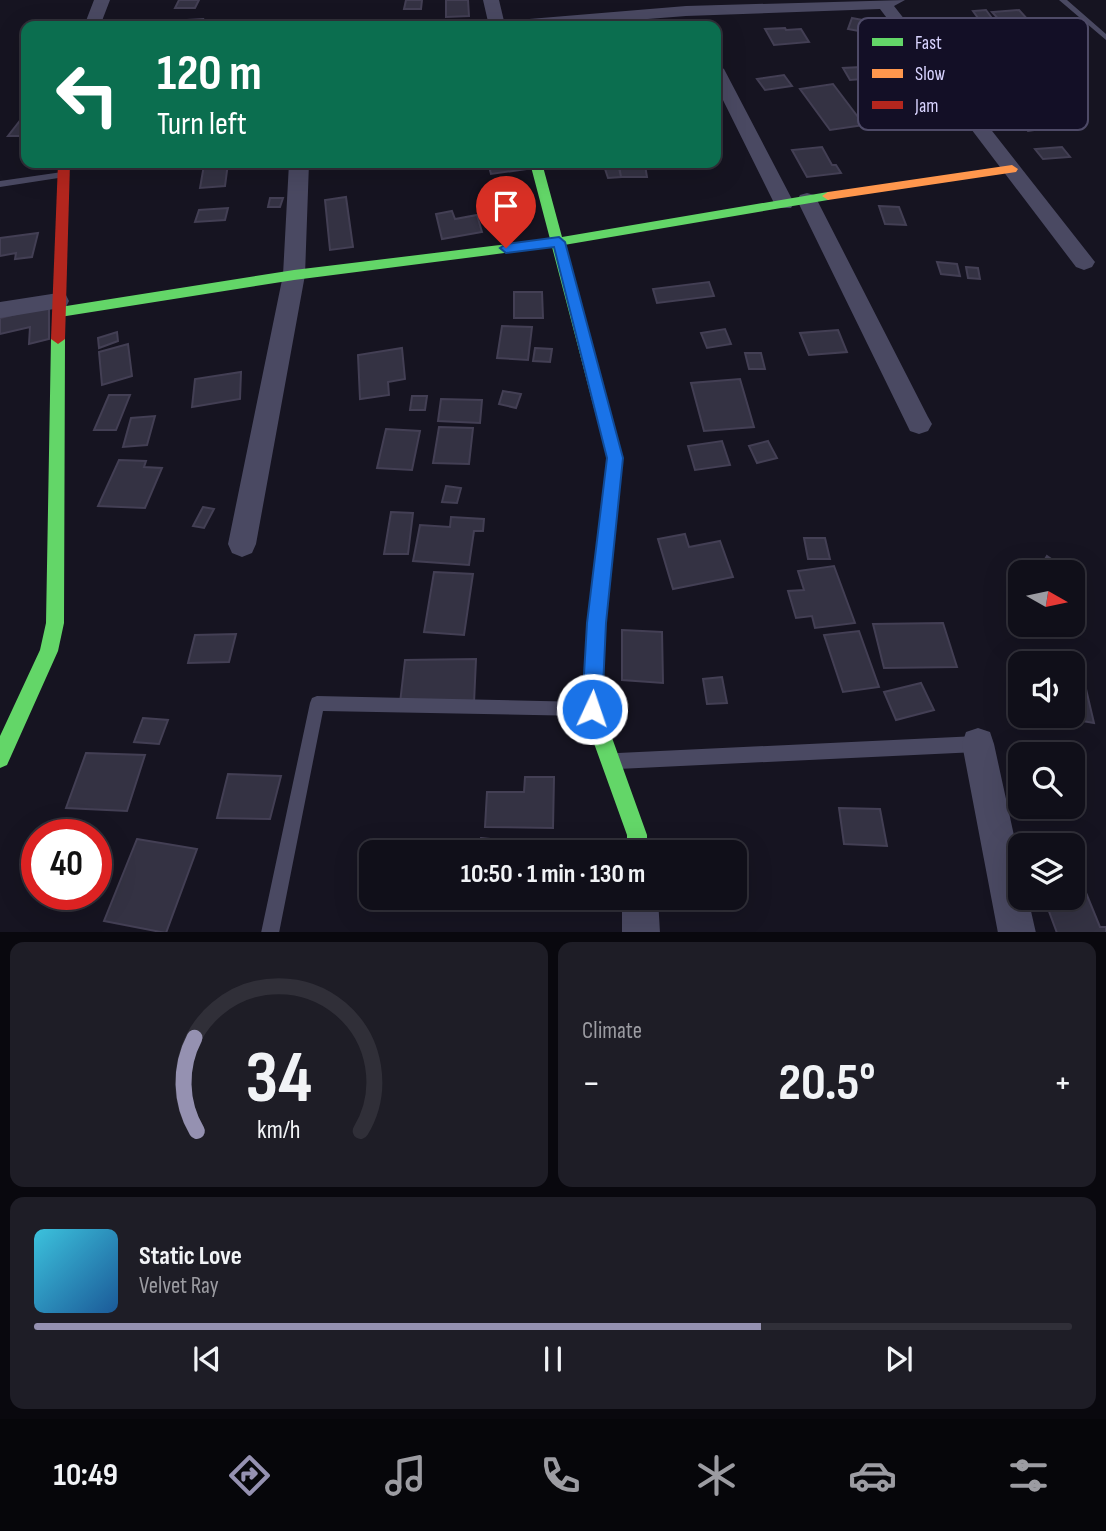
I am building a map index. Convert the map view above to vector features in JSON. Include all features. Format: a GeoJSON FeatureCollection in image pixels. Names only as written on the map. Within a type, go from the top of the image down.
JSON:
{"type":"FeatureCollection","features":[{"type":"Feature","properties":{"kind":"street"},"geometry":{"type":"LineString","coordinates":[[94,21],[102,0]]}},
{"type":"Feature","properties":{"kind":"street"},"geometry":{"type":"LineString","coordinates":[[492,0],[496,21]]}},
{"type":"Feature","properties":{"kind":"street"},"geometry":{"type":"LineString","coordinates":[[548,21],[683,6],[890,2],[902,18]]}},
{"type":"Feature","properties":{"kind":"street"},"geometry":{"type":"LineString","coordinates":[[721,77],[796,201],[919,424]]}},
{"type":"Feature","properties":{"kind":"street"},"geometry":{"type":"LineString","coordinates":[[984,130],[1084,262]]}},
{"type":"Feature","properties":{"kind":"street"},"geometry":{"type":"LineString","coordinates":[[242,544],[295,275],[299,168]]}},
{"type":"Feature","properties":{"kind":"street"},"geometry":{"type":"LineString","coordinates":[[537,168],[615,458],[597,623],[592,709],[636,840]]}},
{"type":"Feature","properties":{"kind":"street"},"geometry":{"type":"LineString","coordinates":[[0,758],[49,651],[55,623],[63,169]]}},
{"type":"Feature","properties":{"kind":"street"},"geometry":{"type":"LineString","coordinates":[[0,310],[59,306],[559,242],[796,201],[1012,169]]}},
{"type":"Feature","properties":{"kind":"street"},"geometry":{"type":"LineString","coordinates":[[978,744],[1017,932]]}},
{"type":"Feature","properties":{"kind":"street"},"geometry":{"type":"LineString","coordinates":[[640,910],[641,932]]}},
{"type":"Feature","properties":{"kind":"lane"},"geometry":{"type":"LineString","coordinates":[[1063,0],[1083,18]]}},
{"type":"Feature","properties":{"kind":"lane"},"geometry":{"type":"LineString","coordinates":[[1088,22],[1106,38]]}},
{"type":"Feature","properties":{"kind":"lane"},"geometry":{"type":"LineString","coordinates":[[0,184],[63,169]]}},
{"type":"Feature","properties":{"kind":"lane"},"geometry":{"type":"LineString","coordinates":[[270,932],[317,703],[592,709]]}},
{"type":"Feature","properties":{"kind":"lane"},"geometry":{"type":"LineString","coordinates":[[611,761],[978,744]]}},
{"type":"Feature","properties":{"kind":"building"},"geometry":{"type":"Polygon","coordinates":[[[179,0],[199,0],[195,8],[175,8],[179,0]]]}},
{"type":"Feature","properties":{"kind":"building"},"geometry":{"type":"Polygon","coordinates":[[[406,0],[422,0],[421,9],[404,9],[406,0]]]}},
{"type":"Feature","properties":{"kind":"building"},"geometry":{"type":"Polygon","coordinates":[[[446,0],[468,0],[469,16],[446,17],[446,0]]]}},
{"type":"Feature","properties":{"kind":"building"},"geometry":{"type":"Polygon","coordinates":[[[986,10],[992,18],[978,18],[973,11],[986,10]]]}},
{"type":"Feature","properties":{"kind":"building"},"geometry":{"type":"Polygon","coordinates":[[[1019,10],[1026,18],[997,18],[992,12],[1019,10]]]}},
{"type":"Feature","properties":{"kind":"building"},"geometry":{"type":"Polygon","coordinates":[[[852,18],[858,19],[858,31],[848,29],[852,18]]]}},
{"type":"Feature","properties":{"kind":"building"},"geometry":{"type":"Polygon","coordinates":[[[765,29],[801,29],[809,42],[774,45],[765,29]]]}},
{"type":"Feature","properties":{"kind":"building"},"geometry":{"type":"Polygon","coordinates":[[[858,67],[858,79],[850,80],[843,68],[858,67]]]}},
{"type":"Feature","properties":{"kind":"building"},"geometry":{"type":"Polygon","coordinates":[[[784,75],[792,86],[765,90],[757,79],[784,75]]]}},
{"type":"Feature","properties":{"kind":"building"},"geometry":{"type":"Polygon","coordinates":[[[833,84],[858,117],[858,126],[830,130],[800,89],[833,84]]]}},
{"type":"Feature","properties":{"kind":"building"},"geometry":{"type":"Polygon","coordinates":[[[21,119],[21,136],[8,136],[21,119]]]}},
{"type":"Feature","properties":{"kind":"building"},"geometry":{"type":"Polygon","coordinates":[[[822,147],[832,165],[836,165],[841,173],[807,177],[792,150],[822,147]]]}},
{"type":"Feature","properties":{"kind":"building"},"geometry":{"type":"Polygon","coordinates":[[[1062,147],[1070,157],[1043,159],[1035,149],[1062,147]]]}},
{"type":"Feature","properties":{"kind":"building"},"geometry":{"type":"Polygon","coordinates":[[[203,168],[227,168],[225,186],[200,188],[203,168]]]}},
{"type":"Feature","properties":{"kind":"building"},"geometry":{"type":"Polygon","coordinates":[[[489,168],[527,169],[491,174],[489,168]]]}},
{"type":"Feature","properties":{"kind":"building"},"geometry":{"type":"Polygon","coordinates":[[[619,168],[621,177],[608,178],[605,169],[619,168]]]}},
{"type":"Feature","properties":{"kind":"building"},"geometry":{"type":"Polygon","coordinates":[[[620,168],[646,168],[647,177],[621,177],[620,168]]]}},
{"type":"Feature","properties":{"kind":"building"},"geometry":{"type":"Polygon","coordinates":[[[346,197],[353,247],[330,250],[325,200],[346,197]]]}},
{"type":"Feature","properties":{"kind":"building"},"geometry":{"type":"Polygon","coordinates":[[[270,198],[283,198],[280,207],[268,207],[270,198]]]}},
{"type":"Feature","properties":{"kind":"building"},"geometry":{"type":"Polygon","coordinates":[[[879,206],[899,207],[906,225],[885,224],[879,206]]]}},
{"type":"Feature","properties":{"kind":"building"},"geometry":{"type":"Polygon","coordinates":[[[228,208],[225,220],[195,222],[199,210],[228,208]]]}},
{"type":"Feature","properties":{"kind":"building"},"geometry":{"type":"Polygon","coordinates":[[[452,211],[455,219],[477,215],[482,232],[442,239],[436,214],[452,211]]]}},
{"type":"Feature","properties":{"kind":"building"},"geometry":{"type":"Polygon","coordinates":[[[38,233],[32,257],[15,259],[16,253],[0,256],[0,238],[38,233]]]}},
{"type":"Feature","properties":{"kind":"building"},"geometry":{"type":"Polygon","coordinates":[[[937,262],[957,264],[960,276],[941,274],[937,262]]]}},
{"type":"Feature","properties":{"kind":"building"},"geometry":{"type":"Polygon","coordinates":[[[966,267],[978,268],[980,279],[968,278],[966,267]]]}},
{"type":"Feature","properties":{"kind":"building"},"geometry":{"type":"Polygon","coordinates":[[[709,282],[714,296],[657,303],[653,289],[709,282]]]}},
{"type":"Feature","properties":{"kind":"building"},"geometry":{"type":"Polygon","coordinates":[[[514,292],[542,292],[543,318],[514,318],[514,292]]]}},
{"type":"Feature","properties":{"kind":"building"},"geometry":{"type":"Polygon","coordinates":[[[49,306],[49,339],[29,344],[30,327],[0,334],[0,318],[49,306]]]}},
{"type":"Feature","properties":{"kind":"building"},"geometry":{"type":"Polygon","coordinates":[[[502,326],[532,327],[528,360],[497,358],[502,326]]]}},
{"type":"Feature","properties":{"kind":"building"},"geometry":{"type":"Polygon","coordinates":[[[725,329],[731,344],[707,348],[701,333],[725,329]]]}},
{"type":"Feature","properties":{"kind":"building"},"geometry":{"type":"Polygon","coordinates":[[[838,330],[847,352],[809,355],[800,333],[838,330]]]}},
{"type":"Feature","properties":{"kind":"building"},"geometry":{"type":"Polygon","coordinates":[[[117,332],[118,341],[99,348],[98,338],[117,332]]]}},
{"type":"Feature","properties":{"kind":"building"},"geometry":{"type":"Polygon","coordinates":[[[128,344],[132,376],[102,385],[99,352],[128,344]]]}},
{"type":"Feature","properties":{"kind":"building"},"geometry":{"type":"Polygon","coordinates":[[[402,348],[405,379],[388,382],[389,395],[360,399],[358,355],[402,348]]]}},
{"type":"Feature","properties":{"kind":"building"},"geometry":{"type":"Polygon","coordinates":[[[535,348],[552,349],[550,362],[533,361],[535,348]]]}},
{"type":"Feature","properties":{"kind":"building"},"geometry":{"type":"Polygon","coordinates":[[[745,353],[761,353],[765,369],[749,369],[745,353]]]}},
{"type":"Feature","properties":{"kind":"building"},"geometry":{"type":"Polygon","coordinates":[[[241,372],[240,399],[192,407],[195,379],[241,372]]]}},
{"type":"Feature","properties":{"kind":"building"},"geometry":{"type":"Polygon","coordinates":[[[740,379],[754,427],[704,431],[691,383],[740,379]]]}},
{"type":"Feature","properties":{"kind":"building"},"geometry":{"type":"Polygon","coordinates":[[[503,391],[521,394],[516,408],[499,404],[503,391]]]}},
{"type":"Feature","properties":{"kind":"building"},"geometry":{"type":"Polygon","coordinates":[[[109,395],[130,395],[116,430],[94,430],[109,395]]]}},
{"type":"Feature","properties":{"kind":"building"},"geometry":{"type":"Polygon","coordinates":[[[412,396],[427,396],[425,410],[410,410],[412,396]]]}},
{"type":"Feature","properties":{"kind":"building"},"geometry":{"type":"Polygon","coordinates":[[[441,399],[482,400],[480,423],[438,421],[441,399]]]}},
{"type":"Feature","properties":{"kind":"building"},"geometry":{"type":"Polygon","coordinates":[[[155,416],[147,445],[123,447],[131,418],[155,416]]]}},
{"type":"Feature","properties":{"kind":"building"},"geometry":{"type":"Polygon","coordinates":[[[439,427],[473,428],[469,464],[433,463],[439,427]]]}},
{"type":"Feature","properties":{"kind":"building"},"geometry":{"type":"Polygon","coordinates":[[[386,429],[420,431],[412,470],[377,468],[386,429]]]}},
{"type":"Feature","properties":{"kind":"building"},"geometry":{"type":"Polygon","coordinates":[[[722,441],[730,465],[695,470],[688,446],[722,441]]]}},
{"type":"Feature","properties":{"kind":"building"},"geometry":{"type":"Polygon","coordinates":[[[768,441],[777,458],[757,463],[749,446],[768,441]]]}},
{"type":"Feature","properties":{"kind":"building"},"geometry":{"type":"Polygon","coordinates":[[[119,460],[146,461],[144,467],[162,468],[145,508],[98,506],[119,460]]]}},
{"type":"Feature","properties":{"kind":"building"},"geometry":{"type":"Polygon","coordinates":[[[446,486],[461,488],[457,503],[442,502],[446,486]]]}},
{"type":"Feature","properties":{"kind":"building"},"geometry":{"type":"Polygon","coordinates":[[[203,507],[214,509],[204,528],[193,526],[203,507]]]}},
{"type":"Feature","properties":{"kind":"building"},"geometry":{"type":"Polygon","coordinates":[[[391,512],[413,513],[408,554],[384,554],[391,512]]]}},
{"type":"Feature","properties":{"kind":"building"},"geometry":{"type":"Polygon","coordinates":[[[451,517],[484,519],[483,531],[474,531],[469,565],[413,561],[420,525],[450,527],[451,517]]]}},
{"type":"Feature","properties":{"kind":"building"},"geometry":{"type":"Polygon","coordinates":[[[685,534],[689,547],[720,541],[733,577],[673,589],[658,539],[685,534]]]}},
{"type":"Feature","properties":{"kind":"building"},"geometry":{"type":"Polygon","coordinates":[[[804,538],[825,538],[830,559],[808,559],[804,538]]]}},
{"type":"Feature","properties":{"kind":"building"},"geometry":{"type":"Polygon","coordinates":[[[834,566],[855,623],[815,628],[812,616],[796,618],[788,591],[804,590],[798,571],[834,566]]]}},
{"type":"Feature","properties":{"kind":"building"},"geometry":{"type":"Polygon","coordinates":[[[434,572],[473,574],[464,635],[424,632],[434,572]]]}},
{"type":"Feature","properties":{"kind":"building"},"geometry":{"type":"Polygon","coordinates":[[[943,623],[957,667],[884,668],[873,624],[943,623]]]}},
{"type":"Feature","properties":{"kind":"building"},"geometry":{"type":"Polygon","coordinates":[[[622,630],[662,632],[663,683],[622,680],[622,630]]]}},
{"type":"Feature","properties":{"kind":"building"},"geometry":{"type":"Polygon","coordinates":[[[859,631],[879,687],[843,692],[824,635],[859,631]]]}},
{"type":"Feature","properties":{"kind":"building"},"geometry":{"type":"Polygon","coordinates":[[[236,634],[229,662],[188,663],[195,635],[236,634]]]}},
{"type":"Feature","properties":{"kind":"building"},"geometry":{"type":"Polygon","coordinates":[[[476,659],[474,703],[400,703],[405,660],[476,659]]]}},
{"type":"Feature","properties":{"kind":"building"},"geometry":{"type":"Polygon","coordinates":[[[722,677],[727,703],[707,704],[703,679],[722,677]]]}},
{"type":"Feature","properties":{"kind":"building"},"geometry":{"type":"Polygon","coordinates":[[[921,683],[934,710],[896,720],[884,692],[921,683]]]}},
{"type":"Feature","properties":{"kind":"building"},"geometry":{"type":"Polygon","coordinates":[[[1085,685],[1094,723],[1085,721],[1085,685]]]}},
{"type":"Feature","properties":{"kind":"building"},"geometry":{"type":"Polygon","coordinates":[[[143,718],[168,720],[159,744],[134,742],[143,718]]]}},
{"type":"Feature","properties":{"kind":"building"},"geometry":{"type":"Polygon","coordinates":[[[86,753],[145,755],[127,811],[66,808],[86,753]]]}},
{"type":"Feature","properties":{"kind":"building"},"geometry":{"type":"Polygon","coordinates":[[[228,774],[281,776],[270,819],[217,818],[228,774]]]}},
{"type":"Feature","properties":{"kind":"building"},"geometry":{"type":"Polygon","coordinates":[[[525,777],[554,777],[553,828],[485,827],[487,792],[524,792],[525,777]]]}},
{"type":"Feature","properties":{"kind":"building"},"geometry":{"type":"Polygon","coordinates":[[[839,808],[880,809],[887,846],[844,844],[839,808]]]}},
{"type":"Feature","properties":{"kind":"building"},"geometry":{"type":"Polygon","coordinates":[[[137,839],[197,849],[166,932],[104,921],[108,910],[112,910],[112,901],[137,839]]]}},
{"type":"Feature","properties":{"kind":"building"},"geometry":{"type":"Polygon","coordinates":[[[1085,890],[1100,927],[1106,927],[1106,932],[1057,932],[1048,910],[1085,910],[1085,890]]]}},
{"type":"Feature","properties":{"kind":"traffic: fast"},"geometry":{"type":"LineString","coordinates":[[537,168],[615,458],[597,623],[592,710],[637,840]]}},
{"type":"Feature","properties":{"kind":"traffic: fast"},"geometry":{"type":"LineString","coordinates":[[60,312],[294,275],[559,242],[828,196]]}},
{"type":"Feature","properties":{"kind":"traffic: fast"},"geometry":{"type":"LineString","coordinates":[[0,758],[49,651],[55,623],[58,339]]}},
{"type":"Feature","properties":{"kind":"traffic: slow"},"geometry":{"type":"LineString","coordinates":[[828,196],[1012,169]]}},
{"type":"Feature","properties":{"kind":"traffic: jam"},"geometry":{"type":"LineString","coordinates":[[58,339],[64,168]]}},
{"type":"Feature","properties":{"kind":"route"},"geometry":{"type":"LineString","coordinates":[[506,248],[559,242],[615,458],[597,623],[592,709]]}}]}
